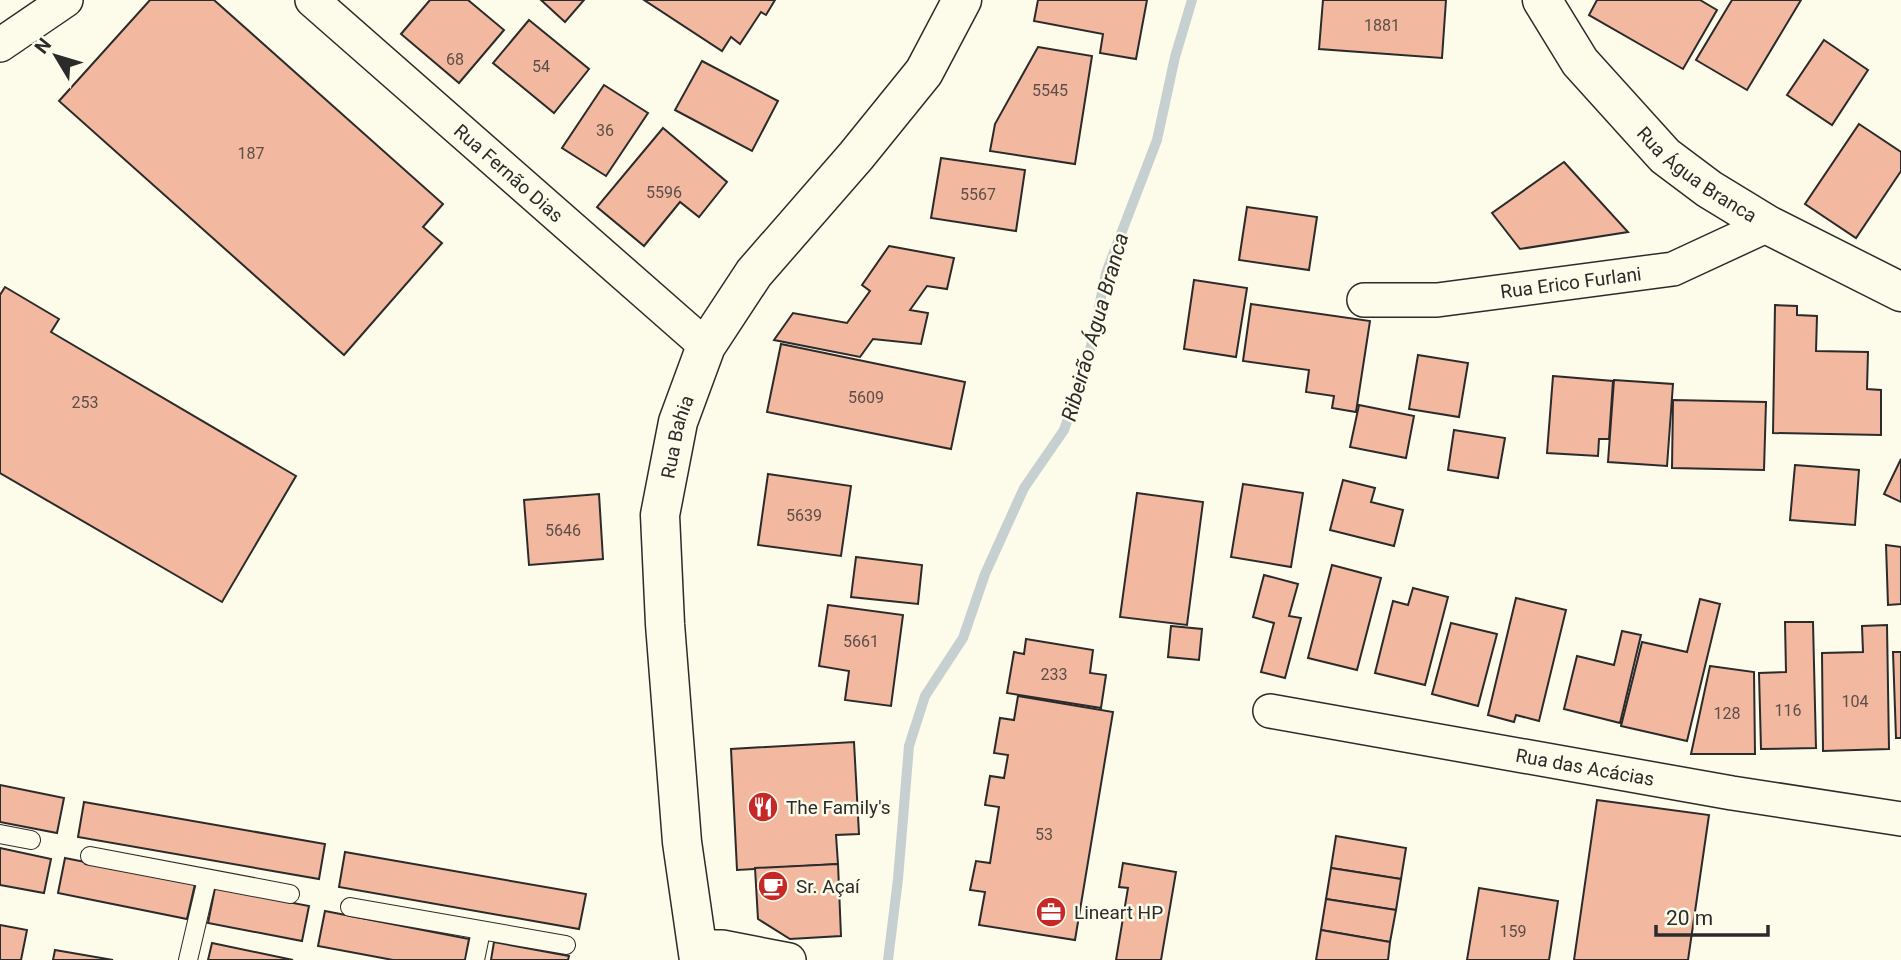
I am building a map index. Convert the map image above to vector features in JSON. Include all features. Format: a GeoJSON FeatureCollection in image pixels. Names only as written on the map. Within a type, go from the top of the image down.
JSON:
{"type":"FeatureCollection","features":[{"type":"Feature","properties":{"kind":"main road","name":"Rua Bahia"},"geometry":{"type":"LineString","coordinates":[[699,953],[682,842],[665,625],[660,515],[678,422],[706,346],[754,273],[856,156],[924,72],[962,0]]}},
{"type":"Feature","properties":{"kind":"main road","name":"Rua Água Branca"},"geometry":{"type":"LineString","coordinates":[[1542,0],[1580,62],[1665,156],[1709,189],[1768,225],[1901,292]]}},
{"type":"Feature","properties":{"kind":"street"},"geometry":{"type":"LineString","coordinates":[[0,45],[66,0]]}},
{"type":"Feature","properties":{"kind":"street","name":"Rua Fernão Dias"},"geometry":{"type":"LineString","coordinates":[[312,0],[706,346]]}},
{"type":"Feature","properties":{"kind":"street","name":"Rua Erico Furlani"},"geometry":{"type":"LineString","coordinates":[[1364,300],[1437,300],[1673,270],[1768,225]]}},
{"type":"Feature","properties":{"kind":"street","name":"Rua das Acácias"},"geometry":{"type":"LineString","coordinates":[[1270,710],[1732,793],[1901,819]]}},
{"type":"Feature","properties":{"kind":"street"},"geometry":{"type":"LineString","coordinates":[[699,953],[722,947],[789,960]]}},
{"type":"Feature","properties":{"kind":"lane"},"geometry":{"type":"LineString","coordinates":[[0,834],[31,840]]}},
{"type":"Feature","properties":{"kind":"lane"},"geometry":{"type":"LineString","coordinates":[[90,856],[290,894]]}},
{"type":"Feature","properties":{"kind":"lane"},"geometry":{"type":"LineString","coordinates":[[188,960],[207,878]]}},
{"type":"Feature","properties":{"kind":"lane"},"geometry":{"type":"LineString","coordinates":[[351,907],[566,945]]}},
{"type":"Feature","properties":{"kind":"lane"},"geometry":{"type":"LineString","coordinates":[[475,960],[481,931]]}},
{"type":"Feature","properties":{"kind":"building"},"geometry":{"type":"Polygon","coordinates":[[[150,0],[214,0],[443,204],[423,227],[442,243],[344,355],[59,101],[150,0]]]}},
{"type":"Feature","properties":{"kind":"building"},"geometry":{"type":"Polygon","coordinates":[[[430,0],[468,0],[504,30],[459,83],[401,34],[430,0]]]}},
{"type":"Feature","properties":{"kind":"building"},"geometry":{"type":"Polygon","coordinates":[[[541,0],[584,0],[565,22],[541,0]]]}},
{"type":"Feature","properties":{"kind":"building"},"geometry":{"type":"Polygon","coordinates":[[[644,0],[775,0],[766,15],[761,12],[740,44],[731,37],[722,51],[644,0]]]}},
{"type":"Feature","properties":{"kind":"building"},"geometry":{"type":"Polygon","coordinates":[[[1038,0],[1147,0],[1136,59],[1100,53],[1103,34],[1034,21],[1038,0]]]}},
{"type":"Feature","properties":{"kind":"building"},"geometry":{"type":"Polygon","coordinates":[[[1323,0],[1446,0],[1442,58],[1319,49],[1323,0]]]}},
{"type":"Feature","properties":{"kind":"building"},"geometry":{"type":"Polygon","coordinates":[[[1597,0],[1700,0],[1717,10],[1683,69],[1589,15],[1597,0]]]}},
{"type":"Feature","properties":{"kind":"building"},"geometry":{"type":"Polygon","coordinates":[[[1732,0],[1801,0],[1747,90],[1696,60],[1732,0]]]}},
{"type":"Feature","properties":{"kind":"building"},"geometry":{"type":"Polygon","coordinates":[[[529,20],[589,69],[554,113],[493,63],[529,20]]]}},
{"type":"Feature","properties":{"kind":"building"},"geometry":{"type":"Polygon","coordinates":[[[1824,40],[1868,70],[1832,125],[1787,95],[1824,40]]]}},
{"type":"Feature","properties":{"kind":"building"},"geometry":{"type":"Polygon","coordinates":[[[1038,47],[1092,56],[1075,164],[990,151],[995,124],[1038,47]]]}},
{"type":"Feature","properties":{"kind":"building"},"geometry":{"type":"Polygon","coordinates":[[[702,61],[778,101],[752,151],[675,110],[702,61]]]}},
{"type":"Feature","properties":{"kind":"building"},"geometry":{"type":"Polygon","coordinates":[[[604,85],[648,113],[606,176],[562,148],[604,85]]]}},
{"type":"Feature","properties":{"kind":"building"},"geometry":{"type":"Polygon","coordinates":[[[1859,124],[1901,152],[1901,171],[1856,238],[1805,204],[1859,124]]]}},
{"type":"Feature","properties":{"kind":"building"},"geometry":{"type":"Polygon","coordinates":[[[663,128],[727,182],[699,217],[680,202],[644,246],[597,207],[663,128]]]}},
{"type":"Feature","properties":{"kind":"building"},"geometry":{"type":"Polygon","coordinates":[[[941,158],[1025,170],[1016,231],[931,218],[941,158]]]}},
{"type":"Feature","properties":{"kind":"building"},"geometry":{"type":"Polygon","coordinates":[[[1564,162],[1628,232],[1520,249],[1492,213],[1564,162]]]}},
{"type":"Feature","properties":{"kind":"building"},"geometry":{"type":"Polygon","coordinates":[[[1247,207],[1317,217],[1309,270],[1239,260],[1247,207]]]}},
{"type":"Feature","properties":{"kind":"building"},"geometry":{"type":"Polygon","coordinates":[[[889,246],[954,258],[947,289],[927,286],[910,310],[928,313],[921,344],[873,339],[860,357],[774,340],[793,313],[847,323],[870,291],[862,285],[889,246]]]}},
{"type":"Feature","properties":{"kind":"building"},"geometry":{"type":"Polygon","coordinates":[[[1194,280],[1247,288],[1236,357],[1184,349],[1194,280]]]}},
{"type":"Feature","properties":{"kind":"building"},"geometry":{"type":"Polygon","coordinates":[[[5,287],[59,319],[51,332],[296,476],[222,602],[0,473],[0,295],[5,287]]]}},
{"type":"Feature","properties":{"kind":"building"},"geometry":{"type":"Polygon","coordinates":[[[1251,304],[1370,321],[1356,412],[1332,408],[1334,396],[1306,392],[1309,370],[1243,361],[1251,304]]]}},
{"type":"Feature","properties":{"kind":"building"},"geometry":{"type":"Polygon","coordinates":[[[1775,305],[1797,306],[1797,315],[1817,316],[1816,351],[1868,352],[1867,389],[1881,390],[1881,435],[1773,433],[1775,305]]]}},
{"type":"Feature","properties":{"kind":"building"},"geometry":{"type":"Polygon","coordinates":[[[781,344],[965,382],[951,449],[767,412],[781,344]]]}},
{"type":"Feature","properties":{"kind":"building"},"geometry":{"type":"Polygon","coordinates":[[[1418,355],[1468,363],[1459,417],[1409,409],[1418,355]]]}},
{"type":"Feature","properties":{"kind":"building"},"geometry":{"type":"Polygon","coordinates":[[[1553,376],[1613,381],[1609,439],[1599,439],[1598,456],[1547,453],[1553,376]]]}},
{"type":"Feature","properties":{"kind":"building"},"geometry":{"type":"Polygon","coordinates":[[[1614,380],[1673,384],[1667,466],[1608,462],[1614,380]]]}},
{"type":"Feature","properties":{"kind":"building"},"geometry":{"type":"Polygon","coordinates":[[[1673,400],[1766,402],[1764,470],[1672,468],[1673,400]]]}},
{"type":"Feature","properties":{"kind":"building"},"geometry":{"type":"Polygon","coordinates":[[[1359,405],[1414,416],[1406,458],[1350,447],[1359,405]]]}},
{"type":"Feature","properties":{"kind":"building"},"geometry":{"type":"Polygon","coordinates":[[[1454,430],[1505,438],[1498,478],[1448,470],[1454,430]]]}},
{"type":"Feature","properties":{"kind":"building"},"geometry":{"type":"Polygon","coordinates":[[[1901,459],[1901,502],[1884,494],[1901,459]]]}},
{"type":"Feature","properties":{"kind":"building"},"geometry":{"type":"Polygon","coordinates":[[[1795,465],[1859,470],[1855,525],[1790,520],[1795,465]]]}},
{"type":"Feature","properties":{"kind":"building"},"geometry":{"type":"Polygon","coordinates":[[[768,474],[851,486],[841,556],[758,545],[768,474]]]}},
{"type":"Feature","properties":{"kind":"building"},"geometry":{"type":"Polygon","coordinates":[[[1343,480],[1375,488],[1371,502],[1403,510],[1394,546],[1330,530],[1343,480]]]}},
{"type":"Feature","properties":{"kind":"building"},"geometry":{"type":"Polygon","coordinates":[[[1243,484],[1303,493],[1291,567],[1231,557],[1243,484]]]}},
{"type":"Feature","properties":{"kind":"building"},"geometry":{"type":"Polygon","coordinates":[[[1137,493],[1203,502],[1187,625],[1120,617],[1137,493]]]}},
{"type":"Feature","properties":{"kind":"building"},"geometry":{"type":"Polygon","coordinates":[[[599,494],[603,559],[529,565],[524,500],[599,494]]]}},
{"type":"Feature","properties":{"kind":"building"},"geometry":{"type":"Polygon","coordinates":[[[1886,545],[1901,547],[1901,604],[1888,605],[1886,545]]]}},
{"type":"Feature","properties":{"kind":"building"},"geometry":{"type":"Polygon","coordinates":[[[856,557],[922,565],[918,604],[851,597],[856,557]]]}},
{"type":"Feature","properties":{"kind":"building"},"geometry":{"type":"Polygon","coordinates":[[[1332,565],[1381,578],[1357,670],[1308,658],[1332,565]]]}},
{"type":"Feature","properties":{"kind":"building"},"geometry":{"type":"Polygon","coordinates":[[[1264,575],[1298,584],[1289,616],[1301,618],[1285,678],[1261,672],[1274,623],[1253,617],[1264,575]]]}},
{"type":"Feature","properties":{"kind":"building"},"geometry":{"type":"Polygon","coordinates":[[[1413,588],[1448,597],[1425,685],[1375,673],[1393,601],[1408,605],[1413,588]]]}},
{"type":"Feature","properties":{"kind":"building"},"geometry":{"type":"Polygon","coordinates":[[[1516,598],[1566,610],[1539,721],[1516,715],[1514,722],[1488,715],[1516,598]]]}},
{"type":"Feature","properties":{"kind":"building"},"geometry":{"type":"Polygon","coordinates":[[[1700,599],[1720,604],[1687,741],[1621,726],[1642,642],[1687,652],[1700,599]]]}},
{"type":"Feature","properties":{"kind":"building"},"geometry":{"type":"Polygon","coordinates":[[[828,605],[903,615],[891,706],[845,700],[849,671],[819,666],[828,605]]]}},
{"type":"Feature","properties":{"kind":"building"},"geometry":{"type":"Polygon","coordinates":[[[1785,622],[1813,622],[1816,748],[1761,749],[1759,673],[1786,672],[1785,622]]]}},
{"type":"Feature","properties":{"kind":"building"},"geometry":{"type":"Polygon","coordinates":[[[1451,623],[1497,634],[1478,706],[1432,694],[1451,623]]]}},
{"type":"Feature","properties":{"kind":"building"},"geometry":{"type":"Polygon","coordinates":[[[1887,625],[1889,749],[1823,751],[1822,653],[1863,652],[1862,626],[1887,625]]]}},
{"type":"Feature","properties":{"kind":"building"},"geometry":{"type":"Polygon","coordinates":[[[1171,626],[1202,629],[1199,660],[1168,657],[1171,626]]]}},
{"type":"Feature","properties":{"kind":"building"},"geometry":{"type":"Polygon","coordinates":[[[1622,631],[1641,635],[1620,723],[1564,709],[1577,656],[1614,665],[1622,631]]]}},
{"type":"Feature","properties":{"kind":"building"},"geometry":{"type":"Polygon","coordinates":[[[1026,639],[1093,650],[1090,673],[1106,675],[1101,708],[1007,693],[1014,652],[1024,654],[1026,639]]]}},
{"type":"Feature","properties":{"kind":"building"},"geometry":{"type":"Polygon","coordinates":[[[1893,652],[1901,652],[1901,738],[1896,738],[1893,652]]]}},
{"type":"Feature","properties":{"kind":"building"},"geometry":{"type":"Polygon","coordinates":[[[1710,666],[1754,672],[1755,754],[1691,754],[1710,666]]]}},
{"type":"Feature","properties":{"kind":"building"},"geometry":{"type":"Polygon","coordinates":[[[1018,696],[1113,712],[1075,940],[979,925],[985,892],[970,890],[976,861],[990,863],[999,807],[985,805],[990,776],[1004,778],[1008,755],[994,753],[1000,718],[1014,720],[1018,696]]]}},
{"type":"Feature","properties":{"kind":"building"},"geometry":{"type":"Polygon","coordinates":[[[854,742],[859,834],[836,835],[838,864],[737,870],[731,749],[854,742]]]}},
{"type":"Feature","properties":{"kind":"building"},"geometry":{"type":"Polygon","coordinates":[[[0,785],[64,798],[57,833],[0,822],[0,785]]]}},
{"type":"Feature","properties":{"kind":"building"},"geometry":{"type":"Polygon","coordinates":[[[1597,800],[1709,815],[1688,960],[1574,960],[1597,800]]]}},
{"type":"Feature","properties":{"kind":"building"},"geometry":{"type":"Polygon","coordinates":[[[84,802],[325,844],[319,879],[78,837],[84,802]]]}},
{"type":"Feature","properties":{"kind":"building"},"geometry":{"type":"Polygon","coordinates":[[[1336,836],[1406,848],[1401,879],[1331,868],[1336,836]]]}},
{"type":"Feature","properties":{"kind":"building"},"geometry":{"type":"Polygon","coordinates":[[[0,848],[51,859],[44,893],[0,885],[0,848]]]}},
{"type":"Feature","properties":{"kind":"building"},"geometry":{"type":"Polygon","coordinates":[[[345,852],[586,894],[579,929],[339,887],[345,852]]]}},
{"type":"Feature","properties":{"kind":"building"},"geometry":{"type":"Polygon","coordinates":[[[65,858],[195,884],[187,919],[58,893],[65,858]]]}},
{"type":"Feature","properties":{"kind":"building"},"geometry":{"type":"Polygon","coordinates":[[[1123,863],[1176,872],[1161,960],[1116,960],[1128,888],[1119,887],[1123,863]]]}},
{"type":"Feature","properties":{"kind":"building"},"geometry":{"type":"Polygon","coordinates":[[[838,864],[841,936],[790,939],[758,919],[755,868],[838,864]]]}},
{"type":"Feature","properties":{"kind":"building"},"geometry":{"type":"Polygon","coordinates":[[[1331,868],[1401,879],[1396,910],[1326,899],[1331,868]]]}},
{"type":"Feature","properties":{"kind":"building"},"geometry":{"type":"Polygon","coordinates":[[[215,888],[309,906],[302,941],[208,923],[215,888]]]}},
{"type":"Feature","properties":{"kind":"building"},"geometry":{"type":"Polygon","coordinates":[[[1479,888],[1558,901],[1549,960],[1467,960],[1479,888]]]}},
{"type":"Feature","properties":{"kind":"building"},"geometry":{"type":"Polygon","coordinates":[[[1326,899],[1396,910],[1390,942],[1321,930],[1326,899]]]}},
{"type":"Feature","properties":{"kind":"building"},"geometry":{"type":"Polygon","coordinates":[[[325,911],[469,939],[465,960],[393,960],[318,946],[325,911]]]}},
{"type":"Feature","properties":{"kind":"building"},"geometry":{"type":"Polygon","coordinates":[[[0,925],[27,930],[21,960],[0,960],[0,925]]]}},
{"type":"Feature","properties":{"kind":"building"},"geometry":{"type":"Polygon","coordinates":[[[1321,930],[1390,942],[1388,960],[1316,960],[1321,930]]]}},
{"type":"Feature","properties":{"kind":"building"},"geometry":{"type":"Polygon","coordinates":[[[494,942],[569,956],[568,960],[491,960],[494,942]]]}},
{"type":"Feature","properties":{"kind":"building"},"geometry":{"type":"Polygon","coordinates":[[[212,943],[293,960],[208,960],[212,943]]]}},
{"type":"Feature","properties":{"kind":"building"},"geometry":{"type":"Polygon","coordinates":[[[55,950],[113,960],[53,960],[55,950]]]}},
{"type":"Feature","properties":{"kind":"waterway","name":"Ribeirão Água Branca"},"geometry":{"type":"LineString","coordinates":[[888,960],[909,746],[925,696],[963,638],[985,574],[1024,488],[1064,430],[1087,365],[1106,273],[1157,140],[1175,57],[1192,0]]}},
{"type":"Feature","properties":{"kind":"place","name":"The Family's"},"geometry":{"type":"Point","coordinates":[763,807]}},
{"type":"Feature","properties":{"kind":"place","name":"Sr. Açaí"},"geometry":{"type":"Point","coordinates":[773,886]}},
{"type":"Feature","properties":{"kind":"place","name":"Lineart HP"},"geometry":{"type":"Point","coordinates":[1051,912]}}]}
